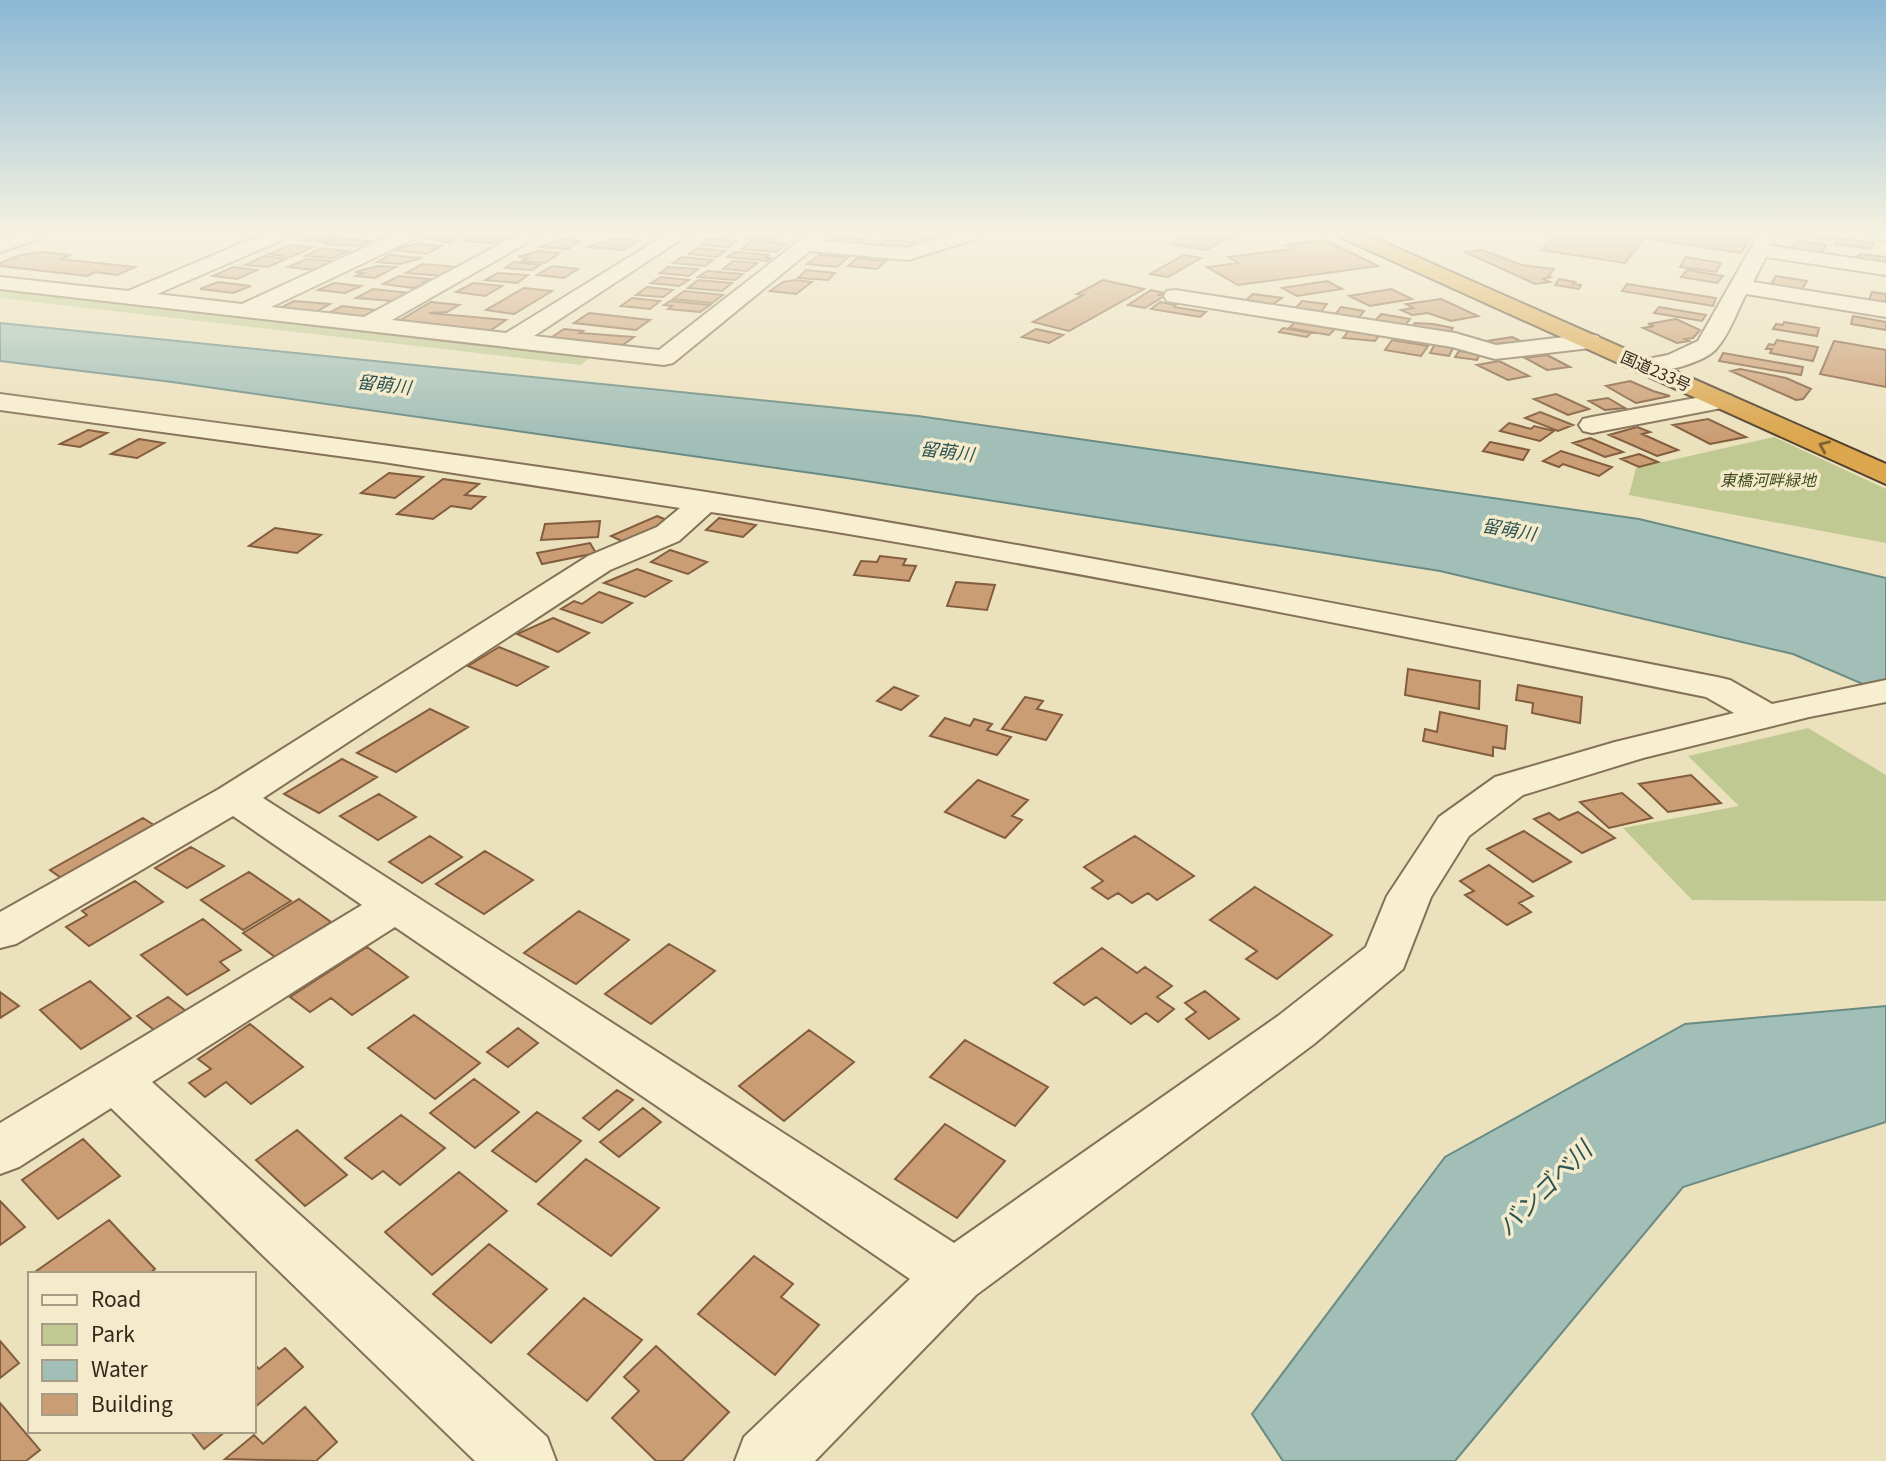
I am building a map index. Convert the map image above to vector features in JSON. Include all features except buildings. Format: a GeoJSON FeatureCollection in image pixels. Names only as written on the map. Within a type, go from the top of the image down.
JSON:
{"type":"FeatureCollection","features":[{"type":"Feature","properties":{"kind":"highway","name":"国道233号"},"geometry":{"type":"LineString","coordinates":[[1503,302],[1886,475]]}},
{"type":"Feature","properties":{"kind":"highway","name":"国道233号"},"geometry":{"type":"LineString","coordinates":[[1539,302],[1886,451]]}},
{"type":"Feature","properties":{"kind":"street"},"geometry":{"type":"LineString","coordinates":[[159,302],[664,358],[734,302]]}},
{"type":"Feature","properties":{"kind":"street"},"geometry":{"type":"LineString","coordinates":[[244,311],[263,302]]}},
{"type":"Feature","properties":{"kind":"street"},"geometry":{"type":"LineString","coordinates":[[367,325],[409,302]]}},
{"type":"Feature","properties":{"kind":"street"},"geometry":{"type":"LineString","coordinates":[[510,341],[572,302]]}},
{"type":"Feature","properties":{"kind":"street"},"geometry":{"type":"LineString","coordinates":[[1214,302],[1455,340],[1495,352],[1590,341]]}},
{"type":"Feature","properties":{"kind":"street"},"geometry":{"type":"LineString","coordinates":[[1647,366],[1674,360],[1707,346],[1730,302]]}},
{"type":"Feature","properties":{"kind":"street"},"geometry":{"type":"LineString","coordinates":[[1838,302],[1886,310]]}},
{"type":"Feature","properties":{"kind":"street"},"geometry":{"type":"LineString","coordinates":[[1591,425],[1723,401]]}},
{"type":"Feature","properties":{"kind":"street"},"geometry":{"type":"LineString","coordinates":[[0,402],[821,520],[1412,628],[1693,683],[1790,712]]}},
{"type":"Feature","properties":{"kind":"street"},"geometry":{"type":"LineString","coordinates":[[0,932],[234,798],[598,563],[668,534],[705,502]]}},
{"type":"Feature","properties":{"kind":"street"},"geometry":{"type":"LineString","coordinates":[[768,1461],[955,1276],[1296,1030],[1386,957],[1409,896],[1454,827],[1509,786],[1629,750],[1886,691]]}},
{"type":"Feature","properties":{"kind":"street"},"geometry":{"type":"LineString","coordinates":[[234,798],[955,1276]]}},
{"type":"Feature","properties":{"kind":"street"},"geometry":{"type":"LineString","coordinates":[[0,1151],[113,1078],[394,906]]}},
{"type":"Feature","properties":{"kind":"street"},"geometry":{"type":"LineString","coordinates":[[113,1078],[523,1461]]}},
{"type":"Feature","properties":{"kind":"green space"},"geometry":{"type":"Polygon","coordinates":[[[36,302],[135,302],[594,354],[581,365],[36,302]]]}},
{"type":"Feature","properties":{"kind":"green space","name":"東橋河畔緑地"},"geometry":{"type":"Polygon","coordinates":[[[1774,437],[1886,489],[1886,543],[1629,495],[1636,468],[1774,437]]]}},
{"type":"Feature","properties":{"kind":"green space"},"geometry":{"type":"Polygon","coordinates":[[[1808,728],[1886,775],[1886,901],[1692,900],[1623,828],[1739,806],[1688,756],[1808,728]]]}},
{"type":"Feature","properties":{"kind":"water","name":"留萌川"},"geometry":{"type":"Polygon","coordinates":[[[0,323],[918,416],[1639,519],[1886,578],[1886,694],[1793,654],[1440,571],[847,478],[172,382],[0,361],[0,323]]]}},
{"type":"Feature","properties":{"kind":"water","name":"バンゴベ川"},"geometry":{"type":"Polygon","coordinates":[[[1886,1006],[1886,1122],[1683,1187],[1455,1461],[1283,1461],[1252,1414],[1445,1157],[1685,1024],[1886,1006]]]}}]}
